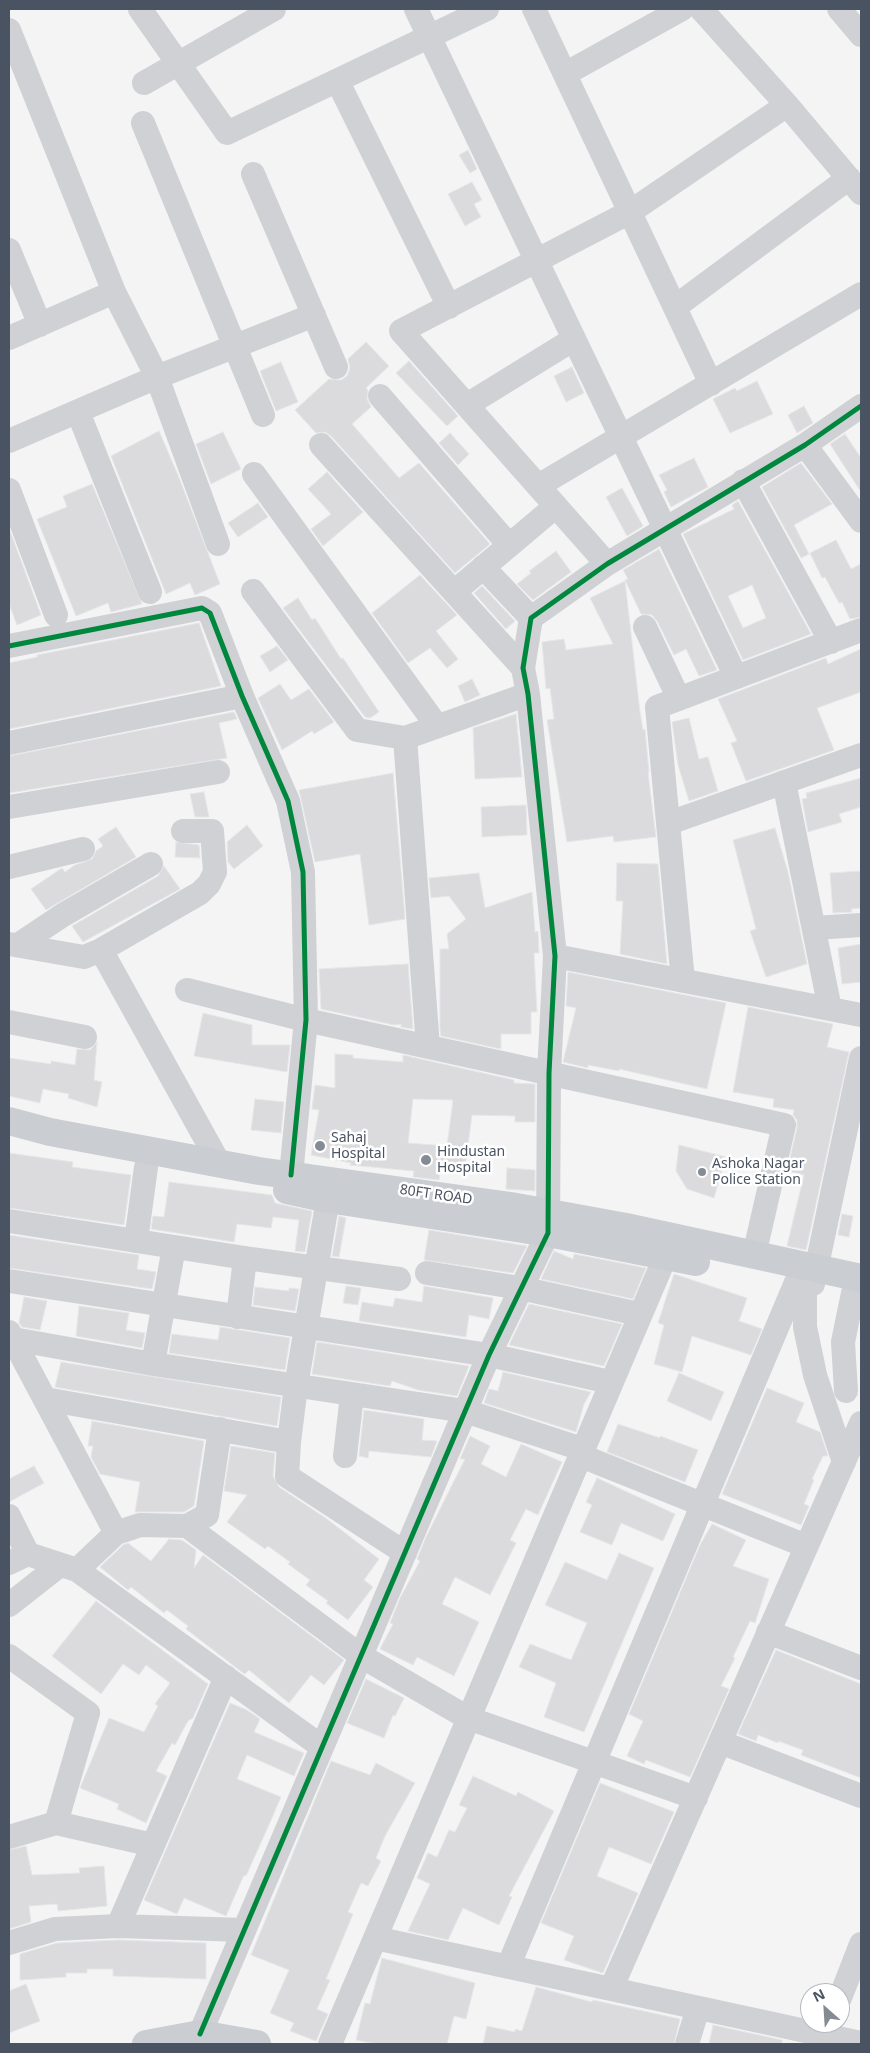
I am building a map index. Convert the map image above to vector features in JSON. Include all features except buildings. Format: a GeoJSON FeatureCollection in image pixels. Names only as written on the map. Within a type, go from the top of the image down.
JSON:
{"type":"FeatureCollection","features":[{"type":"Feature","properties":{"kind":"main road","name":"80FT ROAD"},"geometry":{"type":"LineString","coordinates":[[9,1121],[50,1132],[549,1223],[754,1255],[808,1278]]}},
{"type":"Feature","properties":{"kind":"main road"},"geometry":{"type":"LineString","coordinates":[[9,1139],[146,1167],[223,1178],[328,1199],[549,1223],[666,1255],[752,1274],[808,1278],[859,1288]]}},
{"type":"Feature","properties":{"kind":"main road"},"geometry":{"type":"LineString","coordinates":[[146,2044],[200,2034],[257,2044]]}},
{"type":"Feature","properties":{"kind":"street"},"geometry":{"type":"LineString","coordinates":[[140,9],[227,133],[338,82],[487,9]]}},
{"type":"Feature","properties":{"kind":"street"},"geometry":{"type":"LineString","coordinates":[[144,83],[274,9]]}},
{"type":"Feature","properties":{"kind":"street"},"geometry":{"type":"LineString","coordinates":[[416,9],[736,677]]}},
{"type":"Feature","properties":{"kind":"street"},"geometry":{"type":"LineString","coordinates":[[534,9],[710,384]]}},
{"type":"Feature","properties":{"kind":"street"},"geometry":{"type":"LineString","coordinates":[[565,74],[682,9]]}},
{"type":"Feature","properties":{"kind":"street"},"geometry":{"type":"LineString","coordinates":[[675,307],[855,186],[788,105],[701,9]]}},
{"type":"Feature","properties":{"kind":"street"},"geometry":{"type":"LineString","coordinates":[[839,9],[861,35]]}},
{"type":"Feature","properties":{"kind":"street"},"geometry":{"type":"LineString","coordinates":[[12,45],[114,292],[157,377],[218,544]]}},
{"type":"Feature","properties":{"kind":"street"},"geometry":{"type":"LineString","coordinates":[[338,82],[449,307]]}},
{"type":"Feature","properties":{"kind":"street"},"geometry":{"type":"LineString","coordinates":[[608,564],[402,331],[630,212],[788,105]]}},
{"type":"Feature","properties":{"kind":"street"},"geometry":{"type":"LineString","coordinates":[[143,122],[264,415]]}},
{"type":"Feature","properties":{"kind":"street"},"geometry":{"type":"LineString","coordinates":[[253,174],[336,367]]}},
{"type":"Feature","properties":{"kind":"street"},"geometry":{"type":"LineString","coordinates":[[9,250],[40,325]]}},
{"type":"Feature","properties":{"kind":"street"},"geometry":{"type":"LineString","coordinates":[[9,338],[114,292]]}},
{"type":"Feature","properties":{"kind":"street"},"geometry":{"type":"LineString","coordinates":[[538,486],[861,294]]}},
{"type":"Feature","properties":{"kind":"street"},"geometry":{"type":"LineString","coordinates":[[9,441],[157,377],[314,315]]}},
{"type":"Feature","properties":{"kind":"street"},"geometry":{"type":"LineString","coordinates":[[467,405],[574,340]]}},
{"type":"Feature","properties":{"kind":"street"},"geometry":{"type":"LineString","coordinates":[[380,396],[509,545]]}},
{"type":"Feature","properties":{"kind":"street"},"geometry":{"type":"LineString","coordinates":[[200,2034],[489,1355],[549,1223],[549,1073],[555,956],[528,694],[522,668],[531,618],[608,564],[804,445],[861,406]]}},
{"type":"Feature","properties":{"kind":"street"},"geometry":{"type":"LineString","coordinates":[[78,412],[150,592]]}},
{"type":"Feature","properties":{"kind":"street"},"geometry":{"type":"LineString","coordinates":[[321,445],[522,668]]}},
{"type":"Feature","properties":{"kind":"street"},"geometry":{"type":"LineString","coordinates":[[804,445],[861,520]]}},
{"type":"Feature","properties":{"kind":"street"},"geometry":{"type":"LineString","coordinates":[[254,474],[437,726]]}},
{"type":"Feature","properties":{"kind":"street"},"geometry":{"type":"LineString","coordinates":[[743,481],[830,642]]}},
{"type":"Feature","properties":{"kind":"street"},"geometry":{"type":"LineString","coordinates":[[9,490],[56,615]]}},
{"type":"Feature","properties":{"kind":"street"},"geometry":{"type":"LineString","coordinates":[[454,592],[556,506]]}},
{"type":"Feature","properties":{"kind":"street"},"geometry":{"type":"LineString","coordinates":[[483,567],[531,618]]}},
{"type":"Feature","properties":{"kind":"street"},"geometry":{"type":"LineString","coordinates":[[253,591],[357,730],[405,738],[528,694]]}},
{"type":"Feature","properties":{"kind":"street"},"geometry":{"type":"LineString","coordinates":[[9,646],[206,608],[210,613],[242,696],[288,801],[303,872],[306,1020],[291,1175]]}},
{"type":"Feature","properties":{"kind":"street"},"geometry":{"type":"LineString","coordinates":[[645,627],[679,699]]}},
{"type":"Feature","properties":{"kind":"street"},"geometry":{"type":"LineString","coordinates":[[684,981],[657,707],[861,630]]}},
{"type":"Feature","properties":{"kind":"street"},"geometry":{"type":"LineString","coordinates":[[9,743],[242,696]]}},
{"type":"Feature","properties":{"kind":"street"},"geometry":{"type":"LineString","coordinates":[[405,738],[428,1046]]}},
{"type":"Feature","properties":{"kind":"street"},"geometry":{"type":"LineString","coordinates":[[669,823],[861,756]]}},
{"type":"Feature","properties":{"kind":"street"},"geometry":{"type":"LineString","coordinates":[[9,807],[218,772]]}},
{"type":"Feature","properties":{"kind":"street"},"geometry":{"type":"LineString","coordinates":[[784,782],[830,1009]]}},
{"type":"Feature","properties":{"kind":"street"},"geometry":{"type":"LineString","coordinates":[[14,944],[84,957],[101,950],[200,892],[209,884],[215,872],[212,831],[182,831]]}},
{"type":"Feature","properties":{"kind":"street"},"geometry":{"type":"LineString","coordinates":[[9,867],[83,849]]}},
{"type":"Feature","properties":{"kind":"street"},"geometry":{"type":"LineString","coordinates":[[14,944],[152,864]]}},
{"type":"Feature","properties":{"kind":"street"},"geometry":{"type":"LineString","coordinates":[[814,928],[861,924]]}},
{"type":"Feature","properties":{"kind":"street"},"geometry":{"type":"LineString","coordinates":[[101,950],[219,1163]]}},
{"type":"Feature","properties":{"kind":"street"},"geometry":{"type":"LineString","coordinates":[[555,956],[861,1015]]}},
{"type":"Feature","properties":{"kind":"street"},"geometry":{"type":"LineString","coordinates":[[187,990],[306,1020],[784,1125],[754,1255]]}},
{"type":"Feature","properties":{"kind":"street"},"geometry":{"type":"LineString","coordinates":[[9,1022],[85,1037]]}},
{"type":"Feature","properties":{"kind":"street"},"geometry":{"type":"LineString","coordinates":[[844,1462],[815,1375],[805,1327],[808,1278],[861,1058]]}},
{"type":"Feature","properties":{"kind":"street"},"geometry":{"type":"LineString","coordinates":[[136,1241],[146,1167]]}},
{"type":"Feature","properties":{"kind":"street"},"geometry":{"type":"LineString","coordinates":[[328,1199],[296,1386],[287,1476],[404,1553]]}},
{"type":"Feature","properties":{"kind":"street"},"geometry":{"type":"LineString","coordinates":[[9,1221],[245,1258],[399,1279]]}},
{"type":"Feature","properties":{"kind":"street"},"geometry":{"type":"LineString","coordinates":[[153,1364],[174,1247]]}},
{"type":"Feature","properties":{"kind":"street"},"geometry":{"type":"LineString","coordinates":[[330,2044],[580,1452],[666,1255]]}},
{"type":"Feature","properties":{"kind":"street"},"geometry":{"type":"LineString","coordinates":[[238,1317],[245,1258]]}},
{"type":"Feature","properties":{"kind":"street"},"geometry":{"type":"LineString","coordinates":[[427,1273],[520,1288],[639,1314]]}},
{"type":"Feature","properties":{"kind":"street"},"geometry":{"type":"LineString","coordinates":[[508,1967],[701,1504],[808,1278]]}},
{"type":"Feature","properties":{"kind":"street"},"geometry":{"type":"LineString","coordinates":[[9,1280],[164,1306],[489,1355],[610,1382]]}},
{"type":"Feature","properties":{"kind":"street"},"geometry":{"type":"LineString","coordinates":[[846,1391],[844,1342],[859,1288]]}},
{"type":"Feature","properties":{"kind":"street"},"geometry":{"type":"LineString","coordinates":[[10,1337],[153,1364],[352,1396],[465,1411],[580,1452],[701,1504],[806,1546]]}},
{"type":"Feature","properties":{"kind":"street"},"geometry":{"type":"LineString","coordinates":[[10,1337],[116,1533]]}},
{"type":"Feature","properties":{"kind":"street"},"geometry":{"type":"LineString","coordinates":[[345,1456],[352,1396]]}},
{"type":"Feature","properties":{"kind":"street"},"geometry":{"type":"LineString","coordinates":[[45,1399],[289,1442]]}},
{"type":"Feature","properties":{"kind":"street"},"geometry":{"type":"LineString","coordinates":[[611,1989],[861,1423]]}},
{"type":"Feature","properties":{"kind":"street"},"geometry":{"type":"LineString","coordinates":[[9,1605],[116,1533],[140,1525],[187,1526],[207,1515],[220,1429]]}},
{"type":"Feature","properties":{"kind":"street"},"geometry":{"type":"LineString","coordinates":[[9,1516],[18,1559],[68,1567],[226,1677],[322,1747]]}},
{"type":"Feature","properties":{"kind":"street"},"geometry":{"type":"LineString","coordinates":[[187,1526],[361,1656],[468,1718],[696,1798]]}},
{"type":"Feature","properties":{"kind":"street"},"geometry":{"type":"LineString","coordinates":[[768,1632],[861,1668]]}},
{"type":"Feature","properties":{"kind":"street"},"geometry":{"type":"LineString","coordinates":[[9,1656],[88,1713],[56,1823]]}},
{"type":"Feature","properties":{"kind":"street"},"geometry":{"type":"LineString","coordinates":[[118,1926],[226,1677]]}},
{"type":"Feature","properties":{"kind":"street"},"geometry":{"type":"LineString","coordinates":[[720,1742],[861,1796]]}},
{"type":"Feature","properties":{"kind":"street"},"geometry":{"type":"LineString","coordinates":[[9,1837],[56,1823],[153,1845]]}},
{"type":"Feature","properties":{"kind":"street"},"geometry":{"type":"LineString","coordinates":[[9,1943],[54,1929],[118,1926],[244,1930]]}},
{"type":"Feature","properties":{"kind":"street"},"geometry":{"type":"LineString","coordinates":[[375,1938],[698,2008],[800,2024]]}},
{"type":"Feature","properties":{"kind":"street"},"geometry":{"type":"LineString","coordinates":[[846,1983],[861,1944]]}},
{"type":"Feature","properties":{"kind":"street"},"geometry":{"type":"LineString","coordinates":[[686,2044],[698,2008]]}},
{"type":"Feature","properties":{"kind":"street"},"geometry":{"type":"LineString","coordinates":[[837,2033],[861,2043]]}},
{"type":"Feature","properties":{"kind":"cycle path"},"geometry":{"type":"LineString","coordinates":[[200,2034],[489,1355],[548,1233],[549,1073],[555,956],[528,694],[523,668],[531,618],[607,564],[805,445],[861,406]]}},
{"type":"Feature","properties":{"kind":"cycle path"},"geometry":{"type":"LineString","coordinates":[[9,646],[202,608],[210,613],[242,696],[288,801],[303,872],[306,1020],[291,1175]]}},
{"type":"Feature","properties":{"kind":"place","name":"Sahaj Hospital"},"geometry":{"type":"Point","coordinates":[320,1146]}},
{"type":"Feature","properties":{"kind":"place","name":"Hindustan Hospital"},"geometry":{"type":"Point","coordinates":[426,1160]}},
{"type":"Feature","properties":{"kind":"place","name":"Ashoka Nagar Police Station"},"geometry":{"type":"Point","coordinates":[702,1172]}}]}
